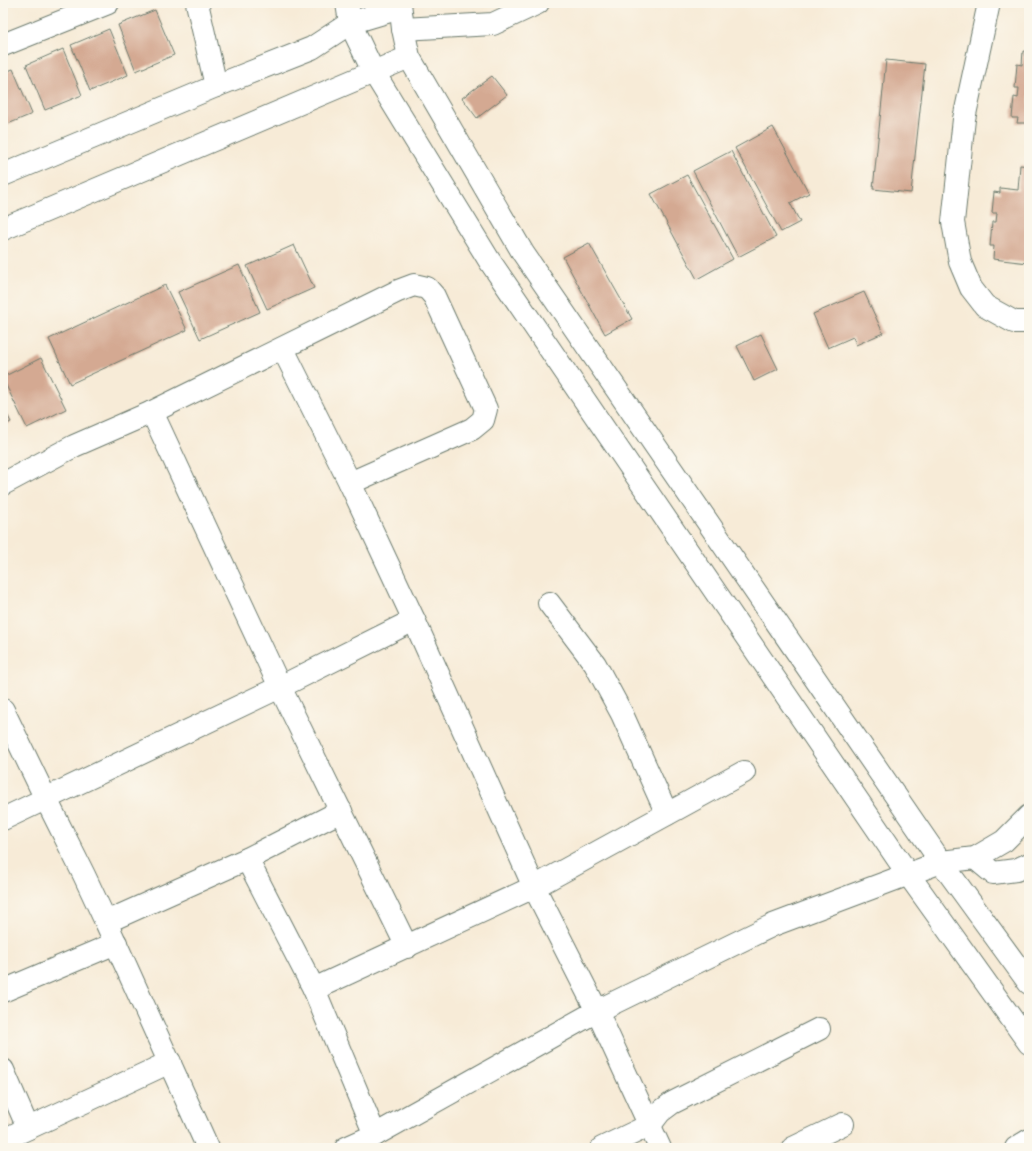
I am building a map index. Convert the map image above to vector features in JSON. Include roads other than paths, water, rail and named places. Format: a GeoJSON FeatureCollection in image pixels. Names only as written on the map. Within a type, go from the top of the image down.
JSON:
{"type":"FeatureCollection","features":[{"type":"Feature","properties":{"kind":"street"},"geometry":{"type":"LineString","coordinates":[[3,45],[108,3]]}},
{"type":"Feature","properties":{"kind":"street"},"geometry":{"type":"LineString","coordinates":[[197,3],[216,86]]}},
{"type":"Feature","properties":{"kind":"street"},"geometry":{"type":"LineString","coordinates":[[403,29],[493,24],[538,3]]}},
{"type":"Feature","properties":{"kind":"street"},"geometry":{"type":"LineString","coordinates":[[989,3],[964,119],[953,222],[960,262],[971,288],[985,306],[1014,322],[1029,322]]}},
{"type":"Feature","properties":{"kind":"street"},"geometry":{"type":"LineString","coordinates":[[3,175],[216,86],[312,48],[348,13],[400,5],[409,57],[522,253],[941,862],[1029,983]]}},
{"type":"Feature","properties":{"kind":"street"},"geometry":{"type":"LineString","coordinates":[[348,13],[373,71],[489,260],[908,874],[1029,1043]]}},
{"type":"Feature","properties":{"kind":"street"},"geometry":{"type":"LineString","coordinates":[[3,229],[409,57]]}},
{"type":"Feature","properties":{"kind":"street"},"geometry":{"type":"LineString","coordinates":[[3,484],[74,446],[152,412],[398,291],[414,285],[427,288],[434,296],[486,409],[483,420],[472,429],[350,483]]}},
{"type":"Feature","properties":{"kind":"street"},"geometry":{"type":"LineString","coordinates":[[283,348],[350,483],[414,620],[534,887],[597,1011],[660,1148]]}},
{"type":"Feature","properties":{"kind":"street"},"geometry":{"type":"LineString","coordinates":[[152,412],[280,687],[407,947]]}},
{"type":"Feature","properties":{"kind":"street"},"geometry":{"type":"LineString","coordinates":[[550,603],[595,664],[622,714],[667,814]]}},
{"type":"Feature","properties":{"kind":"street"},"geometry":{"type":"LineString","coordinates":[[3,820],[280,687],[414,620]]}},
{"type":"Feature","properties":{"kind":"street"},"geometry":{"type":"LineString","coordinates":[[3,710],[116,943],[208,1148]]}},
{"type":"Feature","properties":{"kind":"street"},"geometry":{"type":"LineString","coordinates":[[314,989],[534,887],[744,772]]}},
{"type":"Feature","properties":{"kind":"street"},"geometry":{"type":"LineString","coordinates":[[106,922],[247,859],[341,811]]}},
{"type":"Feature","properties":{"kind":"street"},"geometry":{"type":"LineString","coordinates":[[346,1148],[375,1135],[597,1011],[773,925],[941,862],[975,858],[1004,841],[1029,816]]}},
{"type":"Feature","properties":{"kind":"street"},"geometry":{"type":"LineString","coordinates":[[975,858],[993,873],[1016,870],[1029,864]]}},
{"type":"Feature","properties":{"kind":"street"},"geometry":{"type":"LineString","coordinates":[[247,859],[314,989],[375,1135]]}},
{"type":"Feature","properties":{"kind":"street"},"geometry":{"type":"LineString","coordinates":[[3,991],[116,943]]}},
{"type":"Feature","properties":{"kind":"street"},"geometry":{"type":"LineString","coordinates":[[602,1148],[650,1125],[660,1112],[672,1103],[819,1029]]}},
{"type":"Feature","properties":{"kind":"street"},"geometry":{"type":"LineString","coordinates":[[3,1140],[170,1062]]}},
{"type":"Feature","properties":{"kind":"street"},"geometry":{"type":"LineString","coordinates":[[3,1070],[28,1128]]}},
{"type":"Feature","properties":{"kind":"street"},"geometry":{"type":"LineString","coordinates":[[793,1148],[843,1124]]}},
{"type":"Feature","properties":{"kind":"street"},"geometry":{"type":"LineString","coordinates":[[1016,1148],[1029,1140]]}}]}
